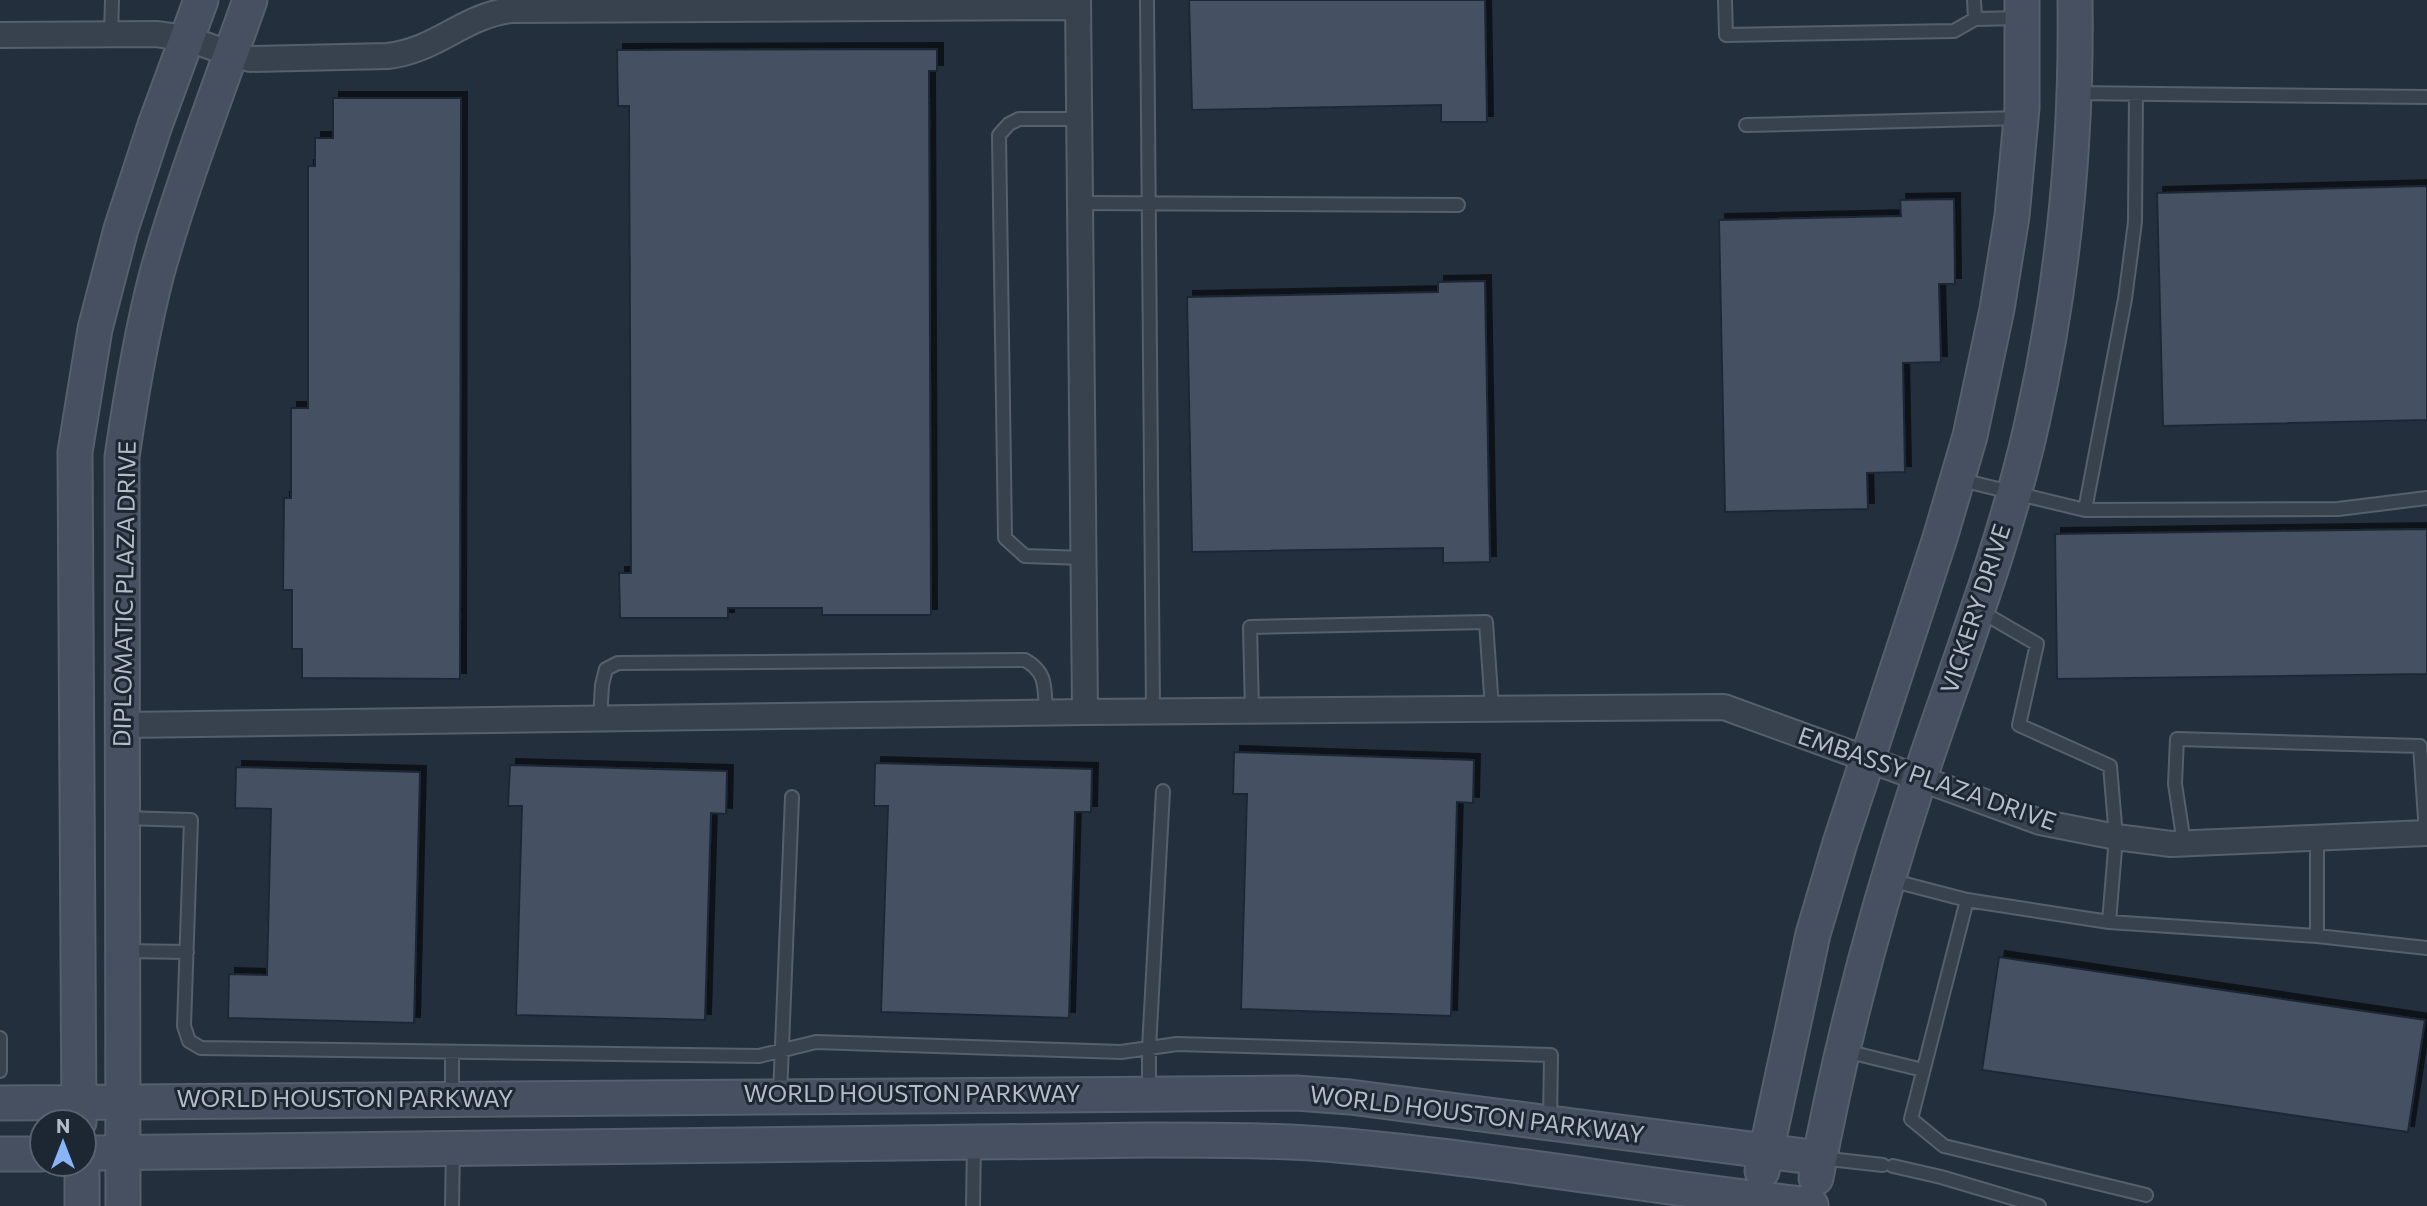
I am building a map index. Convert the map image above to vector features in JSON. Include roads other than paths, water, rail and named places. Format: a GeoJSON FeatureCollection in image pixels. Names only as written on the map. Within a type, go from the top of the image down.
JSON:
{"type":"FeatureCollection","features":[{"type":"Feature","properties":{"kind":"street","name":"DIPLOMATIC PLAZA DRIVE"},"geometry":{"type":"LineString","coordinates":[[78,1108],[75,452],[95,329],[121,229],[155,125],[201,0]]}},
{"type":"Feature","properties":{"kind":"street","name":"DIPLOMATIC PLAZA DRIVE"},"geometry":{"type":"LineString","coordinates":[[123,1206],[122,457],[137,358],[157,274],[184,186],[250,0]]}},
{"type":"Feature","properties":{"kind":"street","name":"VICKERY DRIVE"},"geometry":{"type":"LineString","coordinates":[[1811,1206],[1842,1050],[1888,879],[1997,553],[2032,424],[2059,271],[2070,164],[2075,0]]}},
{"type":"Feature","properties":{"kind":"street"},"geometry":{"type":"LineString","coordinates":[[0,35],[156,34],[187,38],[250,59],[405,54],[421,49],[476,19],[511,10],[1078,3],[1085,712]]}},
{"type":"Feature","properties":{"kind":"street"},"geometry":{"type":"LineString","coordinates":[[1757,1203],[1813,934],[1970,436],[1997,309],[2012,216],[2022,118],[2022,9]]}},
{"type":"Feature","properties":{"kind":"street"},"geometry":{"type":"LineString","coordinates":[[75,452],[122,457]]}},
{"type":"Feature","properties":{"kind":"street","name":"EMBASSY PLAZA DRIVE"},"geometry":{"type":"LineString","coordinates":[[1492,709],[1724,707],[2040,822],[2116,837],[2171,844],[2427,833]]}},
{"type":"Feature","properties":{"kind":"street"},"geometry":{"type":"LineString","coordinates":[[122,725],[1492,709]]}},
{"type":"Feature","properties":{"kind":"street"},"geometry":{"type":"LineString","coordinates":[[76,819],[123,818]]}},
{"type":"Feature","properties":{"kind":"street"},"geometry":{"type":"LineString","coordinates":[[1149,1093],[1150,1140]]}},
{"type":"Feature","properties":{"kind":"street","name":"WORLD HOUSTON PARKWAY"},"geometry":{"type":"LineString","coordinates":[[94,1108],[123,1101],[1296,1093],[1350,1097],[1819,1158]]}},
{"type":"Feature","properties":{"kind":"street"},"geometry":{"type":"LineString","coordinates":[[780,1096],[781,1145]]}},
{"type":"Feature","properties":{"kind":"street"},"geometry":{"type":"LineString","coordinates":[[452,1098],[453,1149]]}},
{"type":"Feature","properties":{"kind":"street","name":"WORLD HOUSTON PARKWAY"},"geometry":{"type":"LineString","coordinates":[[0,1103],[43,1108]]}},
{"type":"Feature","properties":{"kind":"street"},"geometry":{"type":"LineString","coordinates":[[1439,1156],[1443,1109]]}},
{"type":"Feature","properties":{"kind":"street","name":"WORLD HOUSTON PARKWAY"},"geometry":{"type":"LineString","coordinates":[[98,1153],[1150,1140],[1344,1146],[1439,1156],[1757,1203],[1811,1206]]}},
{"type":"Feature","properties":{"kind":"street"},"geometry":{"type":"LineString","coordinates":[[0,1154],[28,1154]]}},
{"type":"Feature","properties":{"kind":"street"},"geometry":{"type":"LineString","coordinates":[[82,1178],[82,1206]]}},
{"type":"Feature","properties":{"kind":"lane"},"geometry":{"type":"LineString","coordinates":[[111,34],[112,0]]}},
{"type":"Feature","properties":{"kind":"lane"},"geometry":{"type":"LineString","coordinates":[[1147,0],[1153,711]]}},
{"type":"Feature","properties":{"kind":"lane"},"geometry":{"type":"LineString","coordinates":[[1725,0],[1726,35],[1954,31],[1975,19],[2022,9]]}},
{"type":"Feature","properties":{"kind":"lane"},"geometry":{"type":"LineString","coordinates":[[1974,0],[1975,19]]}},
{"type":"Feature","properties":{"kind":"lane"},"geometry":{"type":"LineString","coordinates":[[2073,93],[2427,97]]}},
{"type":"Feature","properties":{"kind":"lane"},"geometry":{"type":"LineString","coordinates":[[2085,510],[2125,299],[2136,222],[2136,94]]}},
{"type":"Feature","properties":{"kind":"lane"},"geometry":{"type":"LineString","coordinates":[[1746,125],[2022,118]]}},
{"type":"Feature","properties":{"kind":"lane"},"geometry":{"type":"LineString","coordinates":[[1079,119],[1019,119],[1009,124],[999,135],[1005,538],[1025,556],[1083,558]]}},
{"type":"Feature","properties":{"kind":"lane"},"geometry":{"type":"LineString","coordinates":[[1080,203],[1458,205]]}},
{"type":"Feature","properties":{"kind":"lane"},"geometry":{"type":"LineString","coordinates":[[1957,479],[2085,510],[2338,509],[2427,498]]}},
{"type":"Feature","properties":{"kind":"lane"},"geometry":{"type":"LineString","coordinates":[[1978,610],[2037,645],[2019,725],[2110,766],[2116,837],[2109,922]]}},
{"type":"Feature","properties":{"kind":"lane"},"geometry":{"type":"LineString","coordinates":[[1252,711],[1250,627],[1486,622],[1492,709]]}},
{"type":"Feature","properties":{"kind":"lane"},"geometry":{"type":"LineString","coordinates":[[600,719],[606,669],[618,663],[1025,660],[1037,667],[1044,679],[1046,713]]}},
{"type":"Feature","properties":{"kind":"lane"},"geometry":{"type":"LineString","coordinates":[[2184,843],[2175,784],[2177,739],[2424,746],[2427,833]]}},
{"type":"Feature","properties":{"kind":"lane"},"geometry":{"type":"LineString","coordinates":[[1149,1093],[1163,791]]}},
{"type":"Feature","properties":{"kind":"lane"},"geometry":{"type":"LineString","coordinates":[[780,1096],[792,797]]}},
{"type":"Feature","properties":{"kind":"lane"},"geometry":{"type":"LineString","coordinates":[[123,818],[191,820],[184,1026],[189,1041],[201,1048],[759,1056],[816,1042],[1121,1052],[1177,1044],[1551,1055],[1550,1122]]}},
{"type":"Feature","properties":{"kind":"lane"},"geometry":{"type":"LineString","coordinates":[[2317,838],[2317,936]]}},
{"type":"Feature","properties":{"kind":"lane"},"geometry":{"type":"LineString","coordinates":[[1888,879],[1967,900],[2109,922],[2317,936],[2427,948]]}},
{"type":"Feature","properties":{"kind":"lane"},"geometry":{"type":"LineString","coordinates":[[1967,900],[1911,1119],[1944,1146],[2146,1195]]}},
{"type":"Feature","properties":{"kind":"lane"},"geometry":{"type":"LineString","coordinates":[[123,951],[187,952]]}},
{"type":"Feature","properties":{"kind":"lane"},"geometry":{"type":"LineString","coordinates":[[0,1038],[0,1072]]}},
{"type":"Feature","properties":{"kind":"lane"},"geometry":{"type":"LineString","coordinates":[[1842,1050],[1923,1070]]}},
{"type":"Feature","properties":{"kind":"lane"},"geometry":{"type":"LineString","coordinates":[[452,1052],[452,1098]]}},
{"type":"Feature","properties":{"kind":"lane"},"geometry":{"type":"LineString","coordinates":[[973,1206],[974,1142]]}},
{"type":"Feature","properties":{"kind":"lane"},"geometry":{"type":"LineString","coordinates":[[452,1206],[453,1149]]}},
{"type":"Feature","properties":{"kind":"lane"},"geometry":{"type":"LineString","coordinates":[[1819,1158],[1888,1166],[1941,1177],[2039,1206]]}}]}
